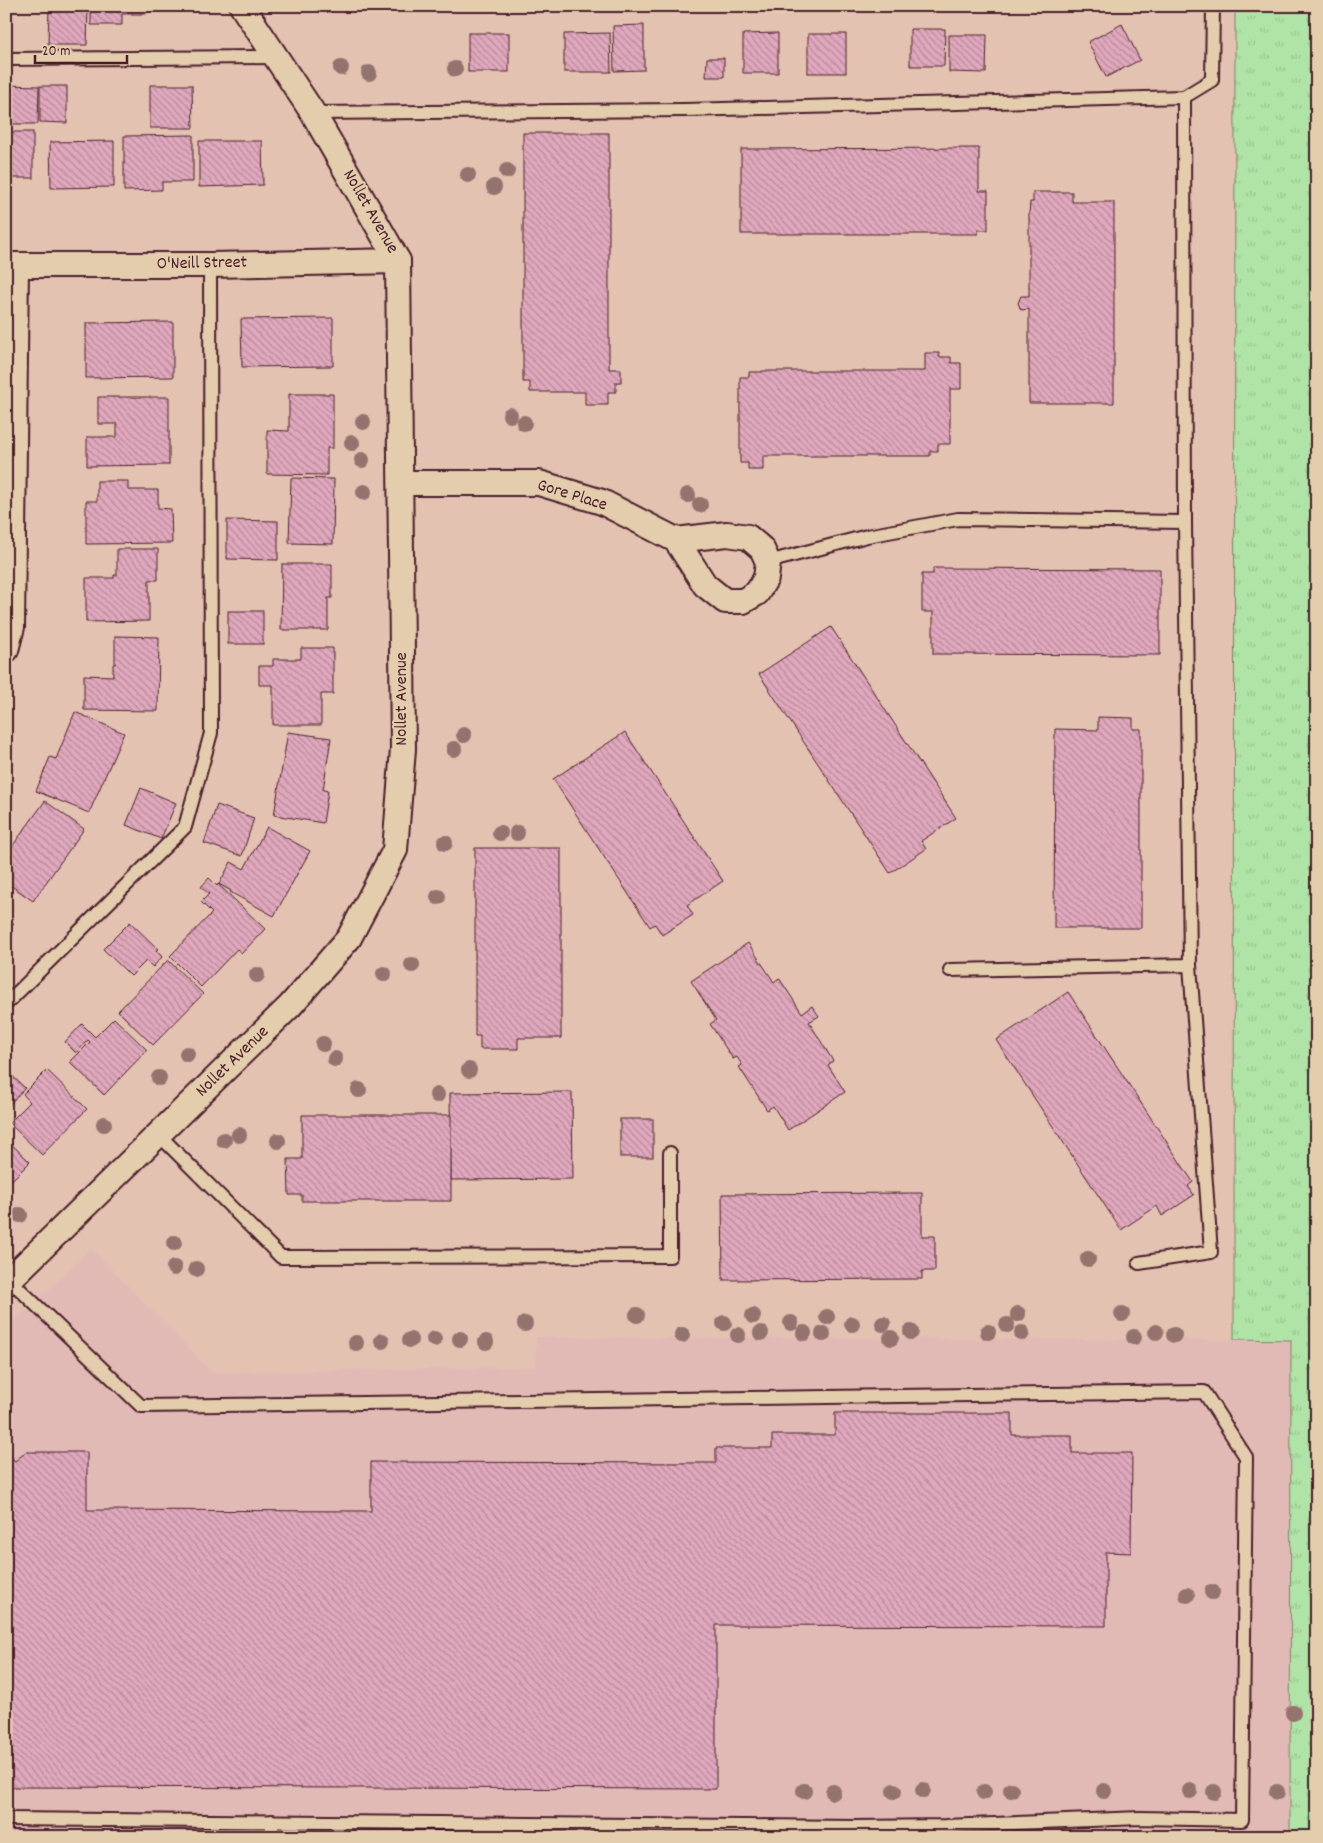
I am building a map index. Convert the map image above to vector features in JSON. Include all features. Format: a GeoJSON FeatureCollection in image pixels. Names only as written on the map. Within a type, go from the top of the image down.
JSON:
{"type":"FeatureCollection","features":[{"type":"Feature","properties":{"kind":"street","name":"Nollet Avenue"},"geometry":{"type":"LineString","coordinates":[[8,1281],[290,1006],[349,938],[395,850],[403,749],[398,261],[313,113],[242,6]]}},
{"type":"Feature","properties":{"kind":"street","name":"O'Neill Street"},"geometry":{"type":"LineString","coordinates":[[11,265],[210,265],[398,261]]}},
{"type":"Feature","properties":{"kind":"street"},"geometry":{"type":"LineString","coordinates":[[6,650],[12,627],[11,265]]}},
{"type":"Feature","properties":{"kind":"street","name":"Gore Place"},"geometry":{"type":"LineString","coordinates":[[401,483],[539,483],[602,502],[676,540]]}},
{"type":"Feature","properties":{"kind":"street"},"geometry":{"type":"LineString","coordinates":[[727,534],[748,537],[762,549],[768,562],[766,578],[757,592],[743,601],[725,601],[705,585],[676,540],[727,534]]}},
{"type":"Feature","properties":{"kind":"lane"},"geometry":{"type":"LineString","coordinates":[[313,113],[685,110],[1184,97],[1212,80],[1214,6]]}},
{"type":"Feature","properties":{"kind":"lane"},"geometry":{"type":"LineString","coordinates":[[6,59],[275,57]]}},
{"type":"Feature","properties":{"kind":"lane"},"geometry":{"type":"LineString","coordinates":[[1139,1263],[1211,1252],[1190,964],[1185,522],[1184,97]]}},
{"type":"Feature","properties":{"kind":"lane"},"geometry":{"type":"LineString","coordinates":[[6,1004],[185,827],[211,732],[210,265]]}},
{"type":"Feature","properties":{"kind":"lane"},"geometry":{"type":"LineString","coordinates":[[768,562],[867,536],[958,519],[1185,522]]}},
{"type":"Feature","properties":{"kind":"lane"},"geometry":{"type":"LineString","coordinates":[[950,970],[1190,964]]}},
{"type":"Feature","properties":{"kind":"lane"},"geometry":{"type":"LineString","coordinates":[[159,1135],[281,1257],[670,1256],[670,1153]]}},
{"type":"Feature","properties":{"kind":"lane"},"geometry":{"type":"LineString","coordinates":[[6,1819],[272,1821],[855,1832],[965,1825],[1140,1818],[1242,1820],[1246,1457],[1204,1392],[141,1406],[8,1281]]}},
{"type":"Feature","properties":{"kind":"lane"},"geometry":{"type":"LineString","coordinates":[[272,1821],[272,1837]]}},
{"type":"Feature","properties":{"kind":"shaded area"},"geometry":{"type":"Polygon","coordinates":[[[91,1249],[212,1372],[535,1367],[536,1337],[1291,1340],[1290,1837],[6,1837],[6,1329],[91,1249]]]}},
{"type":"Feature","properties":{"kind":"green space"},"geometry":{"type":"Polygon","coordinates":[[[1235,6],[1317,6],[1317,1837],[1290,1837],[1291,1340],[1234,1339],[1235,6]]]}},
{"type":"Feature","properties":{"kind":"building"},"geometry":{"type":"Polygon","coordinates":[[[91,6],[146,6],[146,14],[122,14],[122,25],[91,25],[91,6]]]}},
{"type":"Feature","properties":{"kind":"building"},"geometry":{"type":"Polygon","coordinates":[[[738,6],[738,7],[692,7],[738,6]]]}},
{"type":"Feature","properties":{"kind":"building"},"geometry":{"type":"Polygon","coordinates":[[[963,6],[977,6],[964,10],[963,6]]]}},
{"type":"Feature","properties":{"kind":"building"},"geometry":{"type":"Polygon","coordinates":[[[49,8],[88,8],[87,45],[48,45],[49,8]]]}},
{"type":"Feature","properties":{"kind":"building"},"geometry":{"type":"Polygon","coordinates":[[[1122,24],[1140,60],[1106,77],[1088,42],[1122,24]]]}},
{"type":"Feature","properties":{"kind":"building"},"geometry":{"type":"Polygon","coordinates":[[[644,25],[644,70],[614,71],[613,26],[644,25]]]}},
{"type":"Feature","properties":{"kind":"building"},"geometry":{"type":"Polygon","coordinates":[[[910,29],[945,29],[944,66],[910,66],[910,29]]]}},
{"type":"Feature","properties":{"kind":"building"},"geometry":{"type":"Polygon","coordinates":[[[468,33],[509,33],[509,72],[468,72],[468,33]]]}},
{"type":"Feature","properties":{"kind":"building"},"geometry":{"type":"Polygon","coordinates":[[[610,33],[611,72],[564,72],[564,34],[610,33]]]}},
{"type":"Feature","properties":{"kind":"building"},"geometry":{"type":"Polygon","coordinates":[[[778,33],[778,73],[743,73],[743,34],[778,33]]]}},
{"type":"Feature","properties":{"kind":"building"},"geometry":{"type":"Polygon","coordinates":[[[808,34],[846,34],[846,73],[808,73],[808,34]]]}},
{"type":"Feature","properties":{"kind":"building"},"geometry":{"type":"Polygon","coordinates":[[[949,35],[987,35],[986,73],[949,72],[949,35]]]}},
{"type":"Feature","properties":{"kind":"building"},"geometry":{"type":"Polygon","coordinates":[[[707,58],[724,58],[724,77],[706,77],[707,58]]]}},
{"type":"Feature","properties":{"kind":"building"},"geometry":{"type":"Polygon","coordinates":[[[6,85],[39,86],[38,124],[6,124],[6,85]]]}},
{"type":"Feature","properties":{"kind":"building"},"geometry":{"type":"Polygon","coordinates":[[[150,85],[192,85],[193,128],[150,128],[150,85]]]}},
{"type":"Feature","properties":{"kind":"building"},"geometry":{"type":"Polygon","coordinates":[[[40,86],[67,86],[67,123],[40,122],[40,86]]]}},
{"type":"Feature","properties":{"kind":"building"},"geometry":{"type":"Polygon","coordinates":[[[6,132],[33,132],[33,178],[6,178],[6,132]]]}},
{"type":"Feature","properties":{"kind":"building"},"geometry":{"type":"Polygon","coordinates":[[[523,133],[609,133],[609,369],[621,369],[621,382],[616,382],[616,392],[608,392],[608,405],[585,405],[585,392],[530,392],[530,382],[523,382],[523,133]]]}},
{"type":"Feature","properties":{"kind":"building"},"geometry":{"type":"Polygon","coordinates":[[[193,135],[193,182],[162,182],[162,190],[124,191],[124,136],[193,135]]]}},
{"type":"Feature","properties":{"kind":"building"},"geometry":{"type":"Polygon","coordinates":[[[114,141],[114,187],[51,188],[50,142],[114,141]]]}},
{"type":"Feature","properties":{"kind":"building"},"geometry":{"type":"Polygon","coordinates":[[[199,141],[262,141],[263,185],[199,187],[199,141]]]}},
{"type":"Feature","properties":{"kind":"building"},"geometry":{"type":"Polygon","coordinates":[[[979,148],[979,191],[988,191],[988,230],[978,230],[978,234],[741,234],[741,149],[979,148]]]}},
{"type":"Feature","properties":{"kind":"building"},"geometry":{"type":"Polygon","coordinates":[[[1033,192],[1072,192],[1072,202],[1114,202],[1114,403],[1029,403],[1029,309],[1021,310],[1018,303],[1021,296],[1029,296],[1029,214],[1030,202],[1033,202],[1033,192]]]}},
{"type":"Feature","properties":{"kind":"building"},"geometry":{"type":"Polygon","coordinates":[[[333,318],[333,366],[242,367],[241,319],[333,318]]]}},
{"type":"Feature","properties":{"kind":"building"},"geometry":{"type":"Polygon","coordinates":[[[173,322],[173,377],[86,378],[86,323],[173,322]]]}},
{"type":"Feature","properties":{"kind":"building"},"geometry":{"type":"Polygon","coordinates":[[[925,353],[939,353],[939,357],[951,357],[951,363],[961,363],[961,389],[950,389],[950,444],[938,444],[938,451],[930,451],[930,456],[763,456],[763,470],[748,470],[748,463],[740,463],[740,377],[749,377],[749,372],[762,371],[925,371],[925,353]]]}},
{"type":"Feature","properties":{"kind":"building"},"geometry":{"type":"Polygon","coordinates":[[[289,394],[333,394],[333,448],[327,448],[327,475],[267,474],[267,430],[289,431],[289,394]]]}},
{"type":"Feature","properties":{"kind":"building"},"geometry":{"type":"Polygon","coordinates":[[[98,397],[169,397],[169,465],[87,466],[87,437],[117,437],[117,424],[98,424],[98,397]]]}},
{"type":"Feature","properties":{"kind":"building"},"geometry":{"type":"Polygon","coordinates":[[[291,478],[334,479],[333,544],[289,543],[291,478]]]}},
{"type":"Feature","properties":{"kind":"building"},"geometry":{"type":"Polygon","coordinates":[[[97,481],[128,481],[128,490],[158,490],[158,508],[171,509],[172,543],[86,544],[86,501],[97,501],[97,481]]]}},
{"type":"Feature","properties":{"kind":"building"},"geometry":{"type":"Polygon","coordinates":[[[227,520],[278,521],[278,560],[227,559],[227,520]]]}},
{"type":"Feature","properties":{"kind":"building"},"geometry":{"type":"Polygon","coordinates":[[[117,549],[158,549],[158,580],[149,580],[149,621],[86,622],[86,578],[114,578],[114,575],[117,575],[117,549]]]}},
{"type":"Feature","properties":{"kind":"building"},"geometry":{"type":"Polygon","coordinates":[[[282,564],[332,564],[332,598],[328,598],[328,630],[281,630],[282,564]]]}},
{"type":"Feature","properties":{"kind":"building"},"geometry":{"type":"Polygon","coordinates":[[[933,568],[1160,569],[1160,655],[933,654],[933,612],[922,612],[922,574],[933,574],[933,568]]]}},
{"type":"Feature","properties":{"kind":"building"},"geometry":{"type":"Polygon","coordinates":[[[228,611],[263,611],[263,644],[228,644],[228,611]]]}},
{"type":"Feature","properties":{"kind":"building"},"geometry":{"type":"Polygon","coordinates":[[[831,627],[956,818],[921,841],[926,849],[890,873],[759,674],[831,627]]]}},
{"type":"Feature","properties":{"kind":"building"},"geometry":{"type":"Polygon","coordinates":[[[115,636],[159,637],[158,711],[84,710],[84,675],[113,676],[115,636]]]}},
{"type":"Feature","properties":{"kind":"building"},"geometry":{"type":"Polygon","coordinates":[[[301,648],[333,648],[333,694],[321,694],[321,725],[273,725],[273,685],[259,685],[259,666],[273,666],[273,659],[301,659],[301,648]]]}},
{"type":"Feature","properties":{"kind":"building"},"geometry":{"type":"Polygon","coordinates":[[[75,712],[124,733],[89,813],[36,791],[50,757],[56,759],[75,712]]]}},
{"type":"Feature","properties":{"kind":"building"},"geometry":{"type":"Polygon","coordinates":[[[1098,717],[1133,718],[1133,729],[1141,729],[1141,928],[1054,928],[1055,729],[1098,730],[1098,717]]]}},
{"type":"Feature","properties":{"kind":"building"},"geometry":{"type":"Polygon","coordinates":[[[288,732],[331,738],[323,790],[328,791],[323,823],[274,815],[288,732]]]}},
{"type":"Feature","properties":{"kind":"building"},"geometry":{"type":"Polygon","coordinates":[[[625,732],[723,881],[687,905],[693,915],[662,935],[655,924],[650,927],[553,779],[625,732]]]}},
{"type":"Feature","properties":{"kind":"building"},"geometry":{"type":"Polygon","coordinates":[[[141,788],[176,803],[161,839],[126,825],[141,788]]]}},
{"type":"Feature","properties":{"kind":"building"},"geometry":{"type":"Polygon","coordinates":[[[45,801],[84,829],[33,901],[6,882],[6,855],[45,801]]]}},
{"type":"Feature","properties":{"kind":"building"},"geometry":{"type":"Polygon","coordinates":[[[217,805],[254,818],[242,856],[204,843],[217,805]]]}},
{"type":"Feature","properties":{"kind":"building"},"geometry":{"type":"Polygon","coordinates":[[[267,827],[310,851],[274,916],[219,884],[231,862],[244,869],[267,827]]]}},
{"type":"Feature","properties":{"kind":"building"},"geometry":{"type":"Polygon","coordinates":[[[475,848],[561,848],[561,1038],[518,1038],[518,1049],[480,1049],[480,1036],[475,1036],[475,848]]]}},
{"type":"Feature","properties":{"kind":"building"},"geometry":{"type":"Polygon","coordinates":[[[209,878],[217,886],[218,884],[265,929],[242,953],[237,949],[201,987],[170,956],[212,913],[201,902],[209,894],[201,887],[209,878]]]}},
{"type":"Feature","properties":{"kind":"building"},"geometry":{"type":"Polygon","coordinates":[[[8,917],[14,924],[8,930],[13,934],[6,941],[6,919],[8,917]]]}},
{"type":"Feature","properties":{"kind":"building"},"geometry":{"type":"Polygon","coordinates":[[[130,922],[158,949],[156,950],[162,957],[153,967],[146,961],[131,976],[103,949],[130,922]]]}},
{"type":"Feature","properties":{"kind":"building"},"geometry":{"type":"Polygon","coordinates":[[[748,943],[774,982],[779,978],[802,1013],[812,1006],[819,1016],[809,1022],[833,1061],[828,1065],[845,1092],[788,1130],[773,1106],[767,1110],[739,1067],[742,1065],[737,1057],[733,1059],[710,1024],[716,1020],[691,981],[748,943]]]}},
{"type":"Feature","properties":{"kind":"building"},"geometry":{"type":"Polygon","coordinates":[[[168,960],[203,994],[153,1045],[118,1011],[168,960]]]}},
{"type":"Feature","properties":{"kind":"building"},"geometry":{"type":"Polygon","coordinates":[[[1068,992],[1193,1182],[1188,1186],[1194,1195],[1162,1216],[1157,1206],[1121,1230],[996,1040],[1068,992]]]}},
{"type":"Feature","properties":{"kind":"building"},"geometry":{"type":"Polygon","coordinates":[[[114,1018],[147,1050],[104,1095],[70,1062],[90,1042],[88,1040],[76,1053],[65,1042],[82,1024],[95,1037],[114,1018]]]}},
{"type":"Feature","properties":{"kind":"building"},"geometry":{"type":"Polygon","coordinates":[[[6,1070],[25,1088],[6,1108],[6,1070]]]}},
{"type":"Feature","properties":{"kind":"building"},"geometry":{"type":"Polygon","coordinates":[[[47,1070],[87,1109],[42,1155],[9,1123],[30,1102],[23,1094],[47,1070]]]}},
{"type":"Feature","properties":{"kind":"building"},"geometry":{"type":"Polygon","coordinates":[[[572,1092],[573,1179],[451,1180],[450,1093],[572,1092]]]}},
{"type":"Feature","properties":{"kind":"building"},"geometry":{"type":"Polygon","coordinates":[[[302,1115],[451,1115],[451,1201],[302,1201],[302,1195],[289,1195],[288,1159],[302,1159],[302,1115]]]}},
{"type":"Feature","properties":{"kind":"building"},"geometry":{"type":"Polygon","coordinates":[[[620,1119],[653,1119],[653,1157],[620,1157],[620,1119]]]}},
{"type":"Feature","properties":{"kind":"building"},"geometry":{"type":"Polygon","coordinates":[[[6,1139],[30,1162],[6,1186],[6,1139]]]}},
{"type":"Feature","properties":{"kind":"building"},"geometry":{"type":"Polygon","coordinates":[[[922,1193],[922,1236],[935,1236],[935,1271],[922,1271],[922,1279],[723,1280],[722,1194],[922,1193]]]}},
{"type":"Feature","properties":{"kind":"building"},"geometry":{"type":"Polygon","coordinates":[[[835,1413],[1012,1413],[1012,1435],[1072,1435],[1072,1453],[1132,1453],[1131,1553],[1106,1552],[1106,1626],[716,1625],[716,1789],[6,1787],[6,1451],[15,1461],[26,1452],[87,1452],[87,1510],[371,1511],[371,1462],[716,1463],[716,1448],[772,1448],[772,1435],[835,1435],[835,1413]]]}}]}
